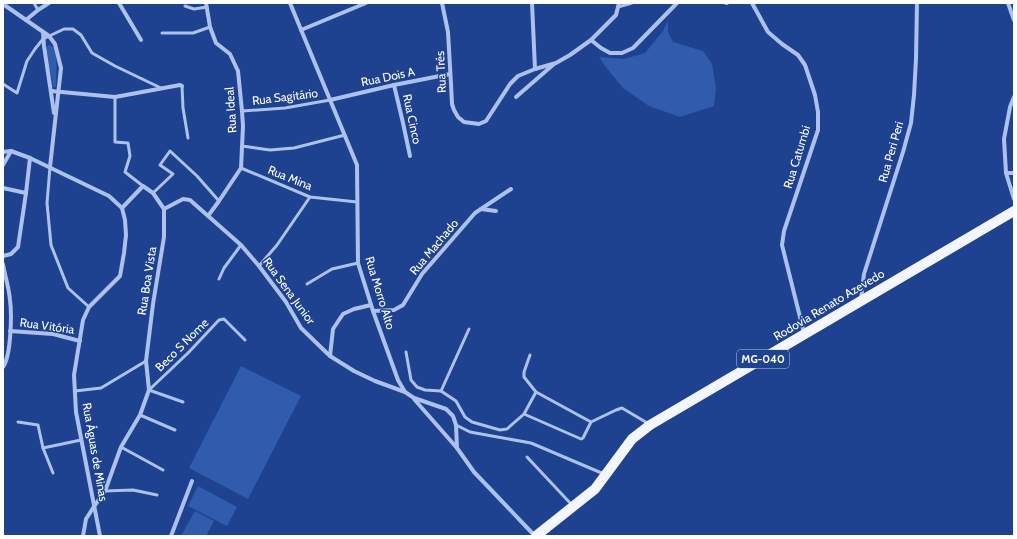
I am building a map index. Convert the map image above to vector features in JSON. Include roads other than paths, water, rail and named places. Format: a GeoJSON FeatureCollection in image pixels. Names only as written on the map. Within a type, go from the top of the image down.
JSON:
{"type":"FeatureCollection","features":[{"type":"Feature","properties":{"kind":"main road","name":"Rodovia Renato Azevedo"},"geometry":{"type":"LineString","coordinates":[[536,536],[595,489],[632,440],[650,425],[1014,211]]}},
{"type":"Feature","properties":{"kind":"street"},"geometry":{"type":"LineString","coordinates":[[26,20],[49,3]]}},
{"type":"Feature","properties":{"kind":"street"},"geometry":{"type":"LineString","coordinates":[[119,3],[141,40]]}},
{"type":"Feature","properties":{"kind":"street","name":"Rua Morro Alto"},"geometry":{"type":"LineString","coordinates":[[290,3],[357,165],[358,263],[373,311],[398,380],[405,392],[414,398],[446,409],[453,416],[456,425]]}},
{"type":"Feature","properties":{"kind":"street"},"geometry":{"type":"LineString","coordinates":[[301,30],[366,3]]}},
{"type":"Feature","properties":{"kind":"street","name":"Rua Trés"},"geometry":{"type":"LineString","coordinates":[[442,3],[448,32],[452,104],[454,110],[464,122],[479,124],[486,121],[510,84],[518,76],[535,69]]}},
{"type":"Feature","properties":{"kind":"street"},"geometry":{"type":"LineString","coordinates":[[532,3],[535,69],[556,63]]}},
{"type":"Feature","properties":{"kind":"street"},"geometry":{"type":"LineString","coordinates":[[591,40],[610,53],[622,53],[634,48],[677,3]]}},
{"type":"Feature","properties":{"kind":"street","name":"Rua Catumbi"},"geometry":{"type":"LineString","coordinates":[[752,3],[768,32],[798,55],[802,60],[815,95],[818,112],[818,130],[784,231],[782,245],[804,335]]}},
{"type":"Feature","properties":{"kind":"street"},"geometry":{"type":"LineString","coordinates":[[1008,3],[1014,20]]}},
{"type":"Feature","properties":{"kind":"street","name":"Rua Peri Peri"},"geometry":{"type":"LineString","coordinates":[[860,301],[864,274],[911,123],[916,59],[916,4]]}},
{"type":"Feature","properties":{"kind":"street","name":"Rua Ideal"},"geometry":{"type":"LineString","coordinates":[[206,5],[210,27],[216,43],[230,54],[238,71],[242,111],[241,168]]}},
{"type":"Feature","properties":{"kind":"street"},"geometry":{"type":"LineString","coordinates":[[516,97],[556,63],[591,40],[616,15],[618,5]]}},
{"type":"Feature","properties":{"kind":"street"},"geometry":{"type":"LineString","coordinates":[[3,6],[49,36],[55,44],[61,68],[50,167]]}},
{"type":"Feature","properties":{"kind":"street"},"geometry":{"type":"LineString","coordinates":[[43,32],[55,119]]}},
{"type":"Feature","properties":{"kind":"street","name":"Rua Dois A"},"geometry":{"type":"LineString","coordinates":[[330,100],[450,74]]}},
{"type":"Feature","properties":{"kind":"street"},"geometry":{"type":"LineString","coordinates":[[51,91],[114,97],[180,85],[182,86]]}},
{"type":"Feature","properties":{"kind":"street","name":"Rua Cinco"},"geometry":{"type":"LineString","coordinates":[[394,86],[410,156]]}},
{"type":"Feature","properties":{"kind":"street"},"geometry":{"type":"LineString","coordinates":[[1014,97],[1010,107],[1004,139],[1006,173],[1014,199]]}},
{"type":"Feature","properties":{"kind":"street"},"geometry":{"type":"LineString","coordinates":[[3,164],[11,151]]}},
{"type":"Feature","properties":{"kind":"street"},"geometry":{"type":"LineString","coordinates":[[3,152],[11,151],[50,167],[109,196],[122,208],[143,186],[153,193],[164,209]]}},
{"type":"Feature","properties":{"kind":"street"},"geometry":{"type":"LineString","coordinates":[[3,256],[11,254],[18,247],[30,158]]}},
{"type":"Feature","properties":{"kind":"street"},"geometry":{"type":"LineString","coordinates":[[208,216],[241,168]]}},
{"type":"Feature","properties":{"kind":"street"},"geometry":{"type":"LineString","coordinates":[[1006,173],[1014,173]]}},
{"type":"Feature","properties":{"kind":"street"},"geometry":{"type":"LineString","coordinates":[[3,188],[26,193]]}},
{"type":"Feature","properties":{"kind":"street","name":"Rua Machado"},"geometry":{"type":"LineString","coordinates":[[373,311],[394,310],[403,305],[422,274],[475,213],[511,189]]}},
{"type":"Feature","properties":{"kind":"street","name":"Rua Sena Junior"},"geometry":{"type":"LineString","coordinates":[[164,209],[183,199],[190,200],[241,245],[286,302],[301,328],[330,356],[374,381],[405,392]]}},
{"type":"Feature","properties":{"kind":"street","name":"Rua Águas de Minas"},"geometry":{"type":"LineString","coordinates":[[100,536],[76,412],[74,375],[83,320],[90,307],[120,276],[126,235],[125,220],[122,208]]}},
{"type":"Feature","properties":{"kind":"street","name":"Rua Boa Vista"},"geometry":{"type":"LineString","coordinates":[[83,536],[86,519],[105,491],[120,447],[140,415],[149,390],[146,361],[153,304],[164,237],[164,209]]}},
{"type":"Feature","properties":{"kind":"street"},"geometry":{"type":"LineString","coordinates":[[481,209],[496,210]]}},
{"type":"Feature","properties":{"kind":"street"},"geometry":{"type":"LineString","coordinates":[[3,264],[10,301],[9,350],[5,365],[3,367]]}},
{"type":"Feature","properties":{"kind":"street"},"geometry":{"type":"LineString","coordinates":[[330,356],[333,328],[343,314],[354,309],[371,305]]}},
{"type":"Feature","properties":{"kind":"street","name":"Rua Vitória"},"geometry":{"type":"LineString","coordinates":[[10,331],[53,334],[80,340]]}},
{"type":"Feature","properties":{"kind":"street"},"geometry":{"type":"LineString","coordinates":[[414,398],[457,448],[474,472],[536,536]]}},
{"type":"Feature","properties":{"kind":"street"},"geometry":{"type":"LineString","coordinates":[[456,425],[457,448]]}},
{"type":"Feature","properties":{"kind":"street"},"geometry":{"type":"LineString","coordinates":[[171,536],[192,481]]}},
{"type":"Feature","properties":{"kind":"lane"},"geometry":{"type":"LineString","coordinates":[[34,3],[38,10]]}},
{"type":"Feature","properties":{"kind":"lane"},"geometry":{"type":"LineString","coordinates":[[618,5],[632,3]]}},
{"type":"Feature","properties":{"kind":"lane"},"geometry":{"type":"LineString","coordinates":[[185,6],[194,9],[206,5]]}},
{"type":"Feature","properties":{"kind":"lane"},"geometry":{"type":"LineString","coordinates":[[162,33],[193,33],[210,27]]}},
{"type":"Feature","properties":{"kind":"lane"},"geometry":{"type":"LineString","coordinates":[[3,84],[17,93],[27,62],[34,49],[43,39],[64,29],[72,29],[81,35],[92,53],[114,66],[162,89]]}},
{"type":"Feature","properties":{"kind":"lane"},"geometry":{"type":"LineString","coordinates":[[182,86],[183,108],[188,138]]}},
{"type":"Feature","properties":{"kind":"lane"},"geometry":{"type":"LineString","coordinates":[[114,97],[114,142],[128,143],[130,156],[125,172],[143,186]]}},
{"type":"Feature","properties":{"kind":"lane","name":"Rua Sagitário"},"geometry":{"type":"LineString","coordinates":[[242,111],[285,108],[330,100]]}},
{"type":"Feature","properties":{"kind":"lane"},"geometry":{"type":"LineString","coordinates":[[242,146],[270,150],[294,148],[345,135]]}},
{"type":"Feature","properties":{"kind":"lane"},"geometry":{"type":"LineString","coordinates":[[153,193],[173,174],[160,165],[170,151],[197,176],[219,201]]}},
{"type":"Feature","properties":{"kind":"lane"},"geometry":{"type":"LineString","coordinates":[[50,167],[47,202],[52,245],[68,288],[90,307]]}},
{"type":"Feature","properties":{"kind":"lane","name":"Rua Mina"},"geometry":{"type":"LineString","coordinates":[[241,168],[310,197],[357,202]]}},
{"type":"Feature","properties":{"kind":"lane"},"geometry":{"type":"LineString","coordinates":[[259,266],[277,245],[310,197]]}},
{"type":"Feature","properties":{"kind":"lane"},"geometry":{"type":"LineString","coordinates":[[219,279],[224,268],[241,245]]}},
{"type":"Feature","properties":{"kind":"lane"},"geometry":{"type":"LineString","coordinates":[[307,284],[332,269],[358,263]]}},
{"type":"Feature","properties":{"kind":"lane","name":"Beco S Nome"},"geometry":{"type":"LineString","coordinates":[[149,390],[188,353],[219,320],[224,319],[245,340]]}},
{"type":"Feature","properties":{"kind":"lane"},"geometry":{"type":"LineString","coordinates":[[441,391],[469,329]]}},
{"type":"Feature","properties":{"kind":"lane"},"geometry":{"type":"LineString","coordinates":[[406,352],[411,380],[417,387],[425,390],[441,391],[456,401],[465,417],[472,422],[500,430],[507,429],[524,414],[536,392]]}},
{"type":"Feature","properties":{"kind":"lane"},"geometry":{"type":"LineString","coordinates":[[530,355],[524,372],[524,377],[536,392],[591,422]]}},
{"type":"Feature","properties":{"kind":"lane"},"geometry":{"type":"LineString","coordinates":[[75,391],[101,388],[146,361]]}},
{"type":"Feature","properties":{"kind":"lane"},"geometry":{"type":"LineString","coordinates":[[149,390],[183,402]]}},
{"type":"Feature","properties":{"kind":"lane"},"geometry":{"type":"LineString","coordinates":[[524,414],[581,439],[583,438],[591,422],[622,408],[650,425]]}},
{"type":"Feature","properties":{"kind":"lane"},"geometry":{"type":"LineString","coordinates":[[140,415],[175,430]]}},
{"type":"Feature","properties":{"kind":"lane"},"geometry":{"type":"LineString","coordinates":[[18,422],[38,425],[43,448],[54,473]]}},
{"type":"Feature","properties":{"kind":"lane"},"geometry":{"type":"LineString","coordinates":[[456,425],[470,432],[531,443],[606,474]]}},
{"type":"Feature","properties":{"kind":"lane"},"geometry":{"type":"LineString","coordinates":[[43,448],[81,440]]}},
{"type":"Feature","properties":{"kind":"lane"},"geometry":{"type":"LineString","coordinates":[[120,447],[163,470]]}},
{"type":"Feature","properties":{"kind":"lane"},"geometry":{"type":"LineString","coordinates":[[527,457],[574,506]]}},
{"type":"Feature","properties":{"kind":"lane"},"geometry":{"type":"LineString","coordinates":[[105,491],[133,490],[157,494]]}}]}
